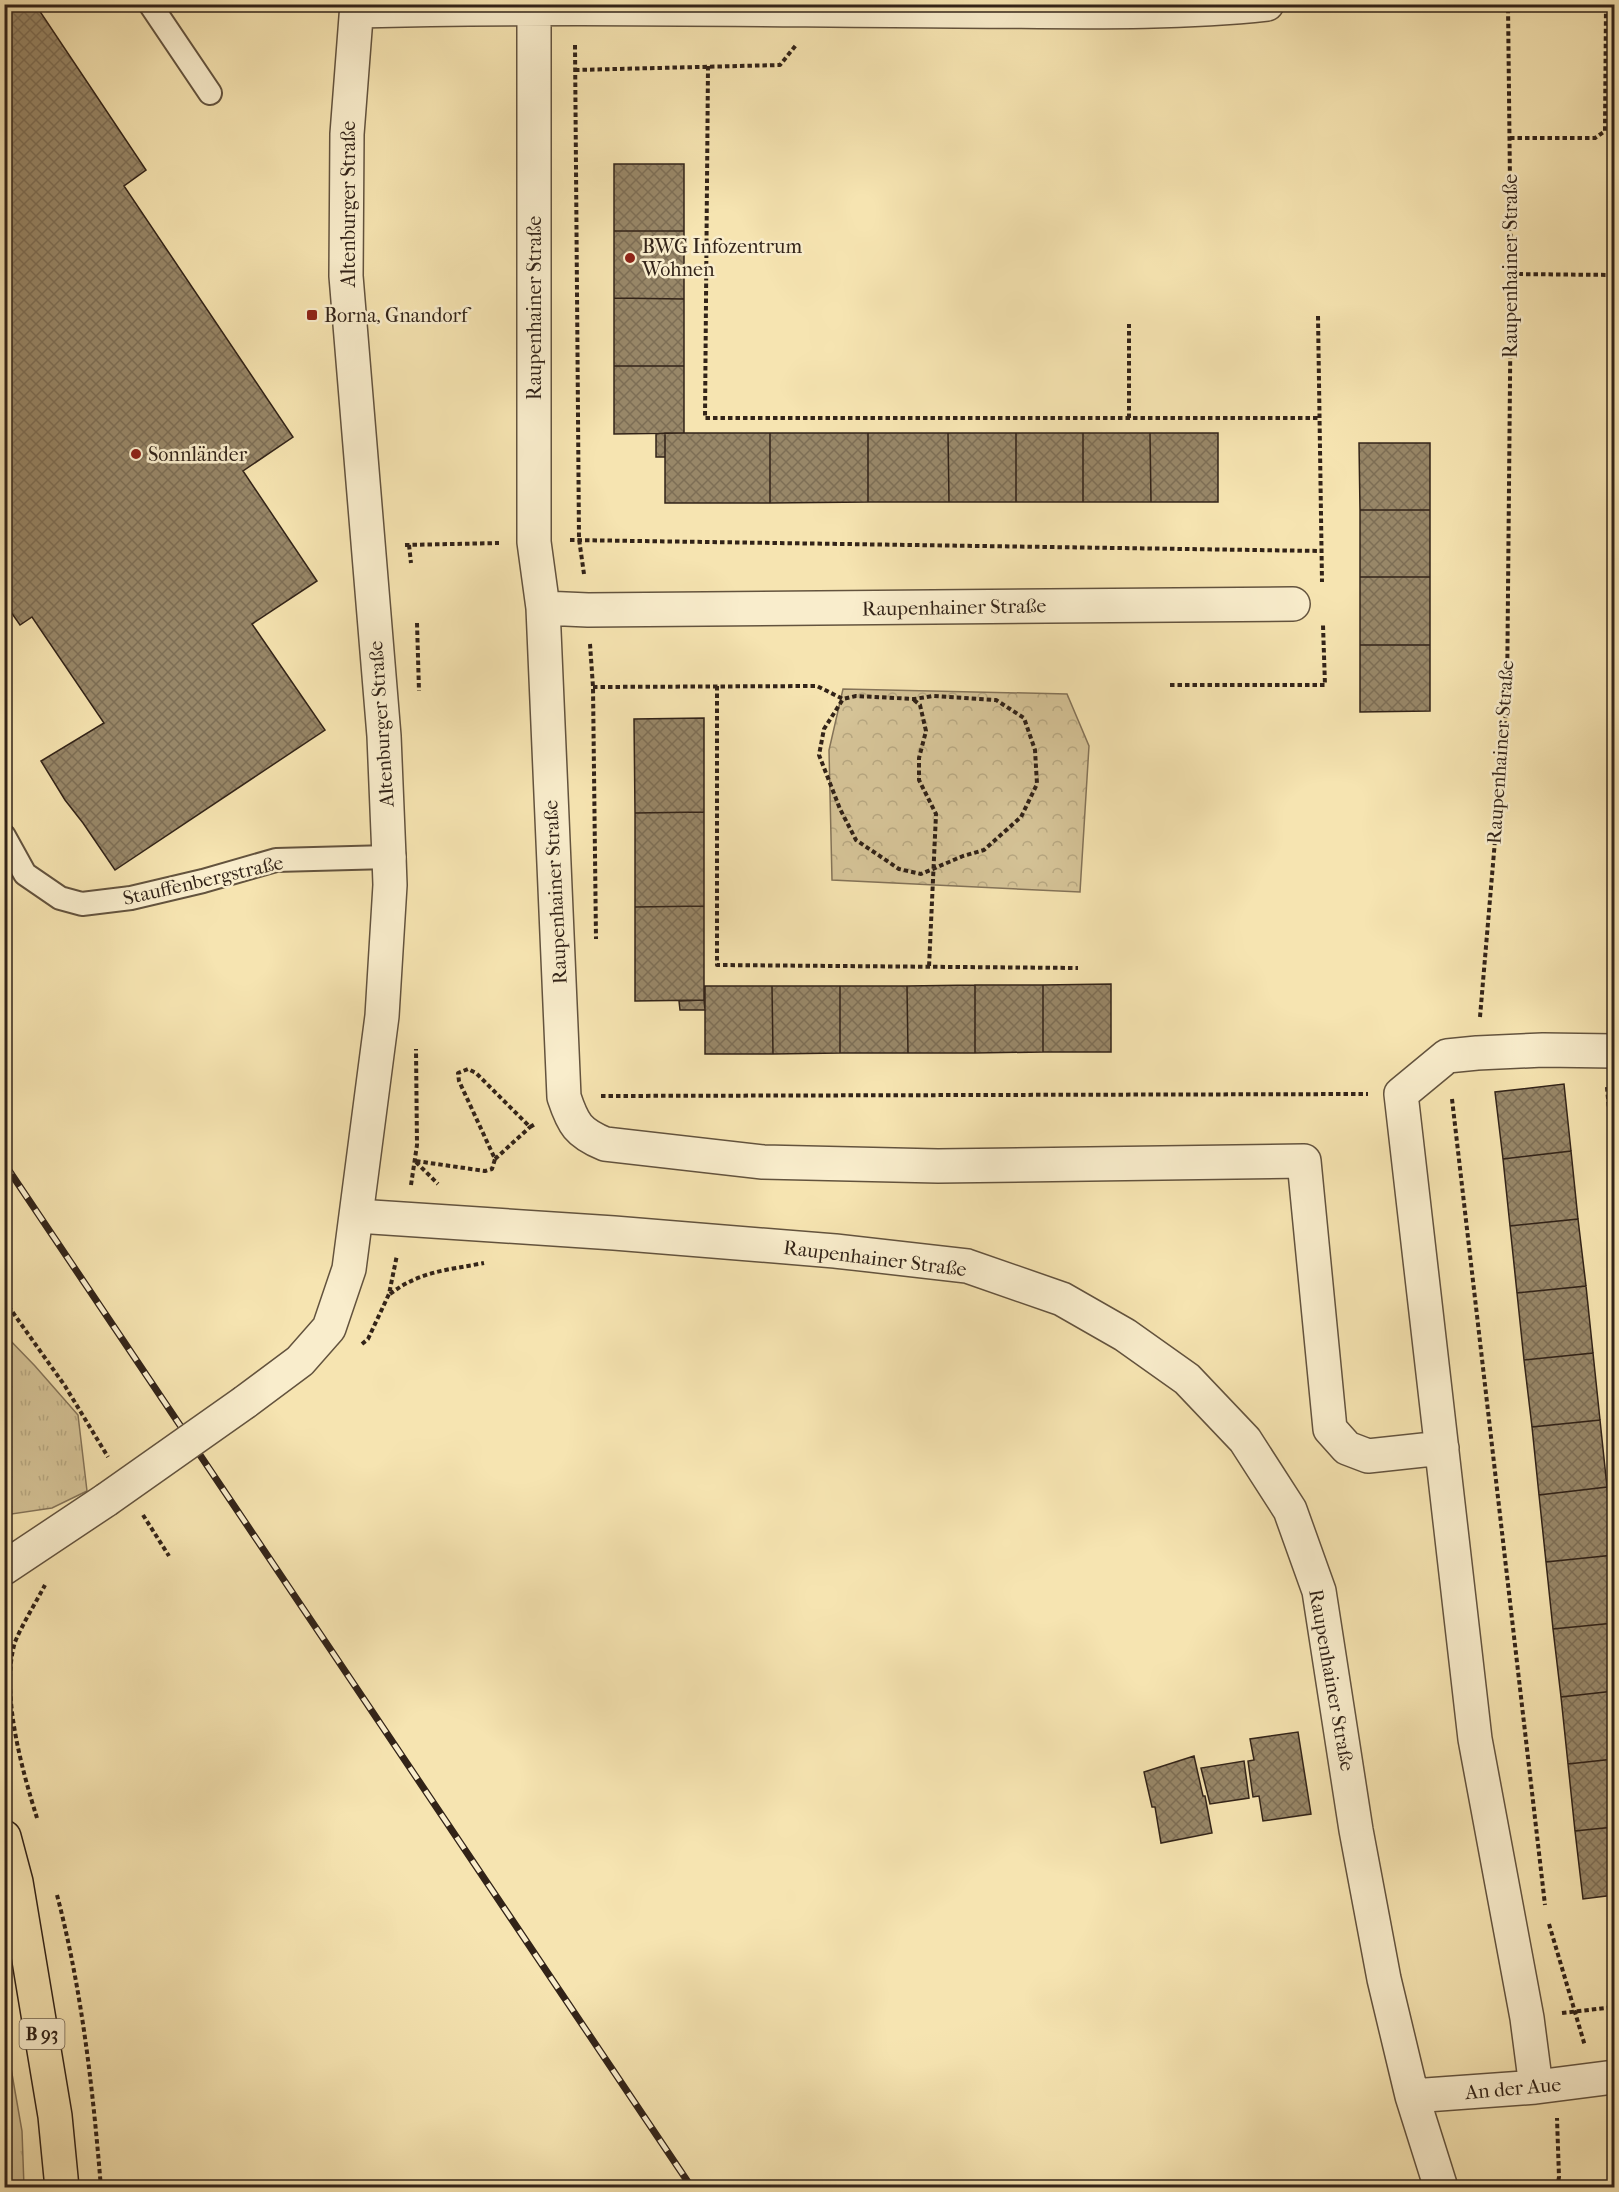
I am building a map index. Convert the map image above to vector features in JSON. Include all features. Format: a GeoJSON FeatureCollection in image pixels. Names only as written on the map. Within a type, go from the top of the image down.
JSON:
{"type":"FeatureCollection","features":[{"type":"Feature","properties":{"kind":"main road","name":"B 93"},"geometry":{"type":"LineString","coordinates":[[4,1837],[16,1882],[56,2116],[62,2187]]}},
{"type":"Feature","properties":{"kind":"street"},"geometry":{"type":"LineString","coordinates":[[357,8],[1111,10],[1236,8],[1267,4]]}},
{"type":"Feature","properties":{"kind":"street","name":"Altenburger Straße"},"geometry":{"type":"LineString","coordinates":[[4,1568],[106,1500],[245,1402],[300,1360],[329,1328],[349,1269],[382,1016],[390,885],[384,736],[346,276],[346,134],[357,8]]}},
{"type":"Feature","properties":{"kind":"street","name":"Raupenhainer Straße"},"geometry":{"type":"LineString","coordinates":[[534,9],[534,542],[543,608],[566,1102],[574,1124],[587,1137],[605,1144],[764,1162],[938,1166],[1305,1161],[1330,1429],[1347,1448],[1368,1456],[1443,1448]]}},
{"type":"Feature","properties":{"kind":"street","name":"Raupenhainer Straße"},"geometry":{"type":"LineString","coordinates":[[543,608],[588,610],[1308,604]]}},
{"type":"Feature","properties":{"kind":"street"},"geometry":{"type":"LineString","coordinates":[[1544,2086],[1527,2018],[1475,1739],[1401,1094],[1462,1055],[1543,1050],[1609,1051]]}},
{"type":"Feature","properties":{"kind":"street","name":"Raupenhainer Straße"},"geometry":{"type":"LineString","coordinates":[[357,1216],[715,1241],[835,1251],[967,1266],[1062,1299],[1125,1335],[1187,1379],[1245,1440],[1290,1510],[1319,1591],[1384,1979],[1412,2096],[1441,2187]]}},
{"type":"Feature","properties":{"kind":"street","name":"An der Aue"},"geometry":{"type":"LineString","coordinates":[[1412,2096],[1605,2079]]}},
{"type":"Feature","properties":{"kind":"lane"},"geometry":{"type":"LineString","coordinates":[[150,4],[210,93]]}},
{"type":"Feature","properties":{"kind":"lane","name":"Stauffenbergstraße"},"geometry":{"type":"LineString","coordinates":[[4,836],[26,874],[60,898],[82,904],[131,898],[193,884],[276,860],[389,857]]}},
{"type":"Feature","properties":{"kind":"path","name":"Raupenhainer Straße"},"geometry":{"type":"LineString","coordinates":[[1508,4],[1511,274],[1507,699],[1462,1055],[1545,1905]]}},
{"type":"Feature","properties":{"kind":"path"},"geometry":{"type":"LineString","coordinates":[[1510,138],[1595,138],[1605,131],[1606,4]]}},
{"type":"Feature","properties":{"kind":"path"},"geometry":{"type":"LineString","coordinates":[[574,8],[579,539],[588,610],[592,687],[596,944]]}},
{"type":"Feature","properties":{"kind":"path"},"geometry":{"type":"LineString","coordinates":[[575,70],[780,65],[824,10]]}},
{"type":"Feature","properties":{"kind":"path"},"geometry":{"type":"LineString","coordinates":[[708,66],[705,418],[1319,418]]}},
{"type":"Feature","properties":{"kind":"path"},"geometry":{"type":"LineString","coordinates":[[1511,274],[1614,275]]}},
{"type":"Feature","properties":{"kind":"path"},"geometry":{"type":"LineString","coordinates":[[1170,685],[1324,685],[1308,604],[1322,551],[1318,315]]}},
{"type":"Feature","properties":{"kind":"path"},"geometry":{"type":"LineString","coordinates":[[1129,418],[1130,324]]}},
{"type":"Feature","properties":{"kind":"path"},"geometry":{"type":"LineString","coordinates":[[368,546],[579,539],[1322,551]]}},
{"type":"Feature","properties":{"kind":"path"},"geometry":{"type":"LineString","coordinates":[[409,545],[411,563]]}},
{"type":"Feature","properties":{"kind":"path"},"geometry":{"type":"LineString","coordinates":[[717,686],[717,965],[1078,968]]}},
{"type":"Feature","properties":{"kind":"path"},"geometry":{"type":"LineString","coordinates":[[592,687],[817,686],[843,699],[856,696],[914,699],[933,696],[996,700],[1024,718],[1035,750],[1037,784],[1021,817],[984,850],[963,856],[921,874],[899,869],[856,840],[840,809],[819,755],[824,729],[843,699]]}},
{"type":"Feature","properties":{"kind":"path"},"geometry":{"type":"LineString","coordinates":[[914,699],[920,705],[926,731],[919,758],[919,780],[936,814],[930,967]]}},
{"type":"Feature","properties":{"kind":"path"},"geometry":{"type":"LineString","coordinates":[[1609,1051],[1608,1104],[1614,1167]]}},
{"type":"Feature","properties":{"kind":"path"},"geometry":{"type":"LineString","coordinates":[[495,1159],[459,1080],[458,1072],[468,1070],[476,1073],[530,1127]]}},
{"type":"Feature","properties":{"kind":"path"},"geometry":{"type":"LineString","coordinates":[[415,1161],[485,1171],[492,1169],[495,1159],[530,1127],[557,1111],[566,1102],[1401,1094]]}},
{"type":"Feature","properties":{"kind":"path"},"geometry":{"type":"LineString","coordinates":[[1608,1104],[1614,1107]]}},
{"type":"Feature","properties":{"kind":"path"},"geometry":{"type":"LineString","coordinates":[[4,1300],[65,1386],[109,1460]]}},
{"type":"Feature","properties":{"kind":"path"},"geometry":{"type":"LineString","coordinates":[[139,1508],[169,1556]]}},
{"type":"Feature","properties":{"kind":"path"},"geometry":{"type":"LineString","coordinates":[[4,1702],[8,1701],[9,1672],[15,1643],[46,1582]]}},
{"type":"Feature","properties":{"kind":"path"},"geometry":{"type":"LineString","coordinates":[[1546,1917],[1574,2011],[1605,2079]]}},
{"type":"Feature","properties":{"kind":"path"},"geometry":{"type":"LineString","coordinates":[[1527,2018],[1614,2007]]}},
{"type":"Feature","properties":{"kind":"path"},"geometry":{"type":"LineString","coordinates":[[1544,2086],[1558,2122],[1559,2177],[1557,2187]]}},
{"type":"Feature","properties":{"kind":"green space"},"geometry":{"type":"Polygon","coordinates":[[[843,689],[1067,694],[1089,746],[1080,892],[832,880],[829,750],[843,689]]]}},
{"type":"Feature","properties":{"kind":"green space"},"geometry":{"type":"Polygon","coordinates":[[[5,1335],[78,1415],[87,1491],[52,1508],[5,1515],[5,1335]]]}},
{"type":"Feature","properties":{"kind":"green space"},"geometry":{"type":"Polygon","coordinates":[[[5,2034],[22,2131],[24,2187],[5,2187],[5,2034]]]}},
{"type":"Feature","properties":{"kind":"building","name":"Sonnländer"},"geometry":{"type":"Polygon","coordinates":[[[4,4],[35,4],[146,170],[124,186],[293,437],[243,471],[317,581],[252,624],[325,730],[115,870],[65,800],[41,761],[104,723],[32,617],[20,625],[4,602],[4,4]]]}},
{"type":"Feature","properties":{"kind":"building"},"geometry":{"type":"Polygon","coordinates":[[[614,164],[684,164],[684,231],[614,231],[614,164]]]}},
{"type":"Feature","properties":{"kind":"building"},"geometry":{"type":"Polygon","coordinates":[[[614,231],[684,231],[684,299],[614,298],[614,231]]]}},
{"type":"Feature","properties":{"kind":"building"},"geometry":{"type":"Polygon","coordinates":[[[614,298],[684,299],[684,366],[614,366],[614,298]]]}},
{"type":"Feature","properties":{"kind":"building"},"geometry":{"type":"Polygon","coordinates":[[[614,366],[684,366],[684,433],[614,434],[614,366]]]}},
{"type":"Feature","properties":{"kind":"building"},"geometry":{"type":"Polygon","coordinates":[[[665,433],[665,457],[656,457],[656,434],[665,433]]]}},
{"type":"Feature","properties":{"kind":"building"},"geometry":{"type":"Polygon","coordinates":[[[665,433],[770,433],[770,503],[665,503],[665,433]]]}},
{"type":"Feature","properties":{"kind":"building"},"geometry":{"type":"Polygon","coordinates":[[[770,433],[868,433],[868,502],[770,503],[770,433]]]}},
{"type":"Feature","properties":{"kind":"building"},"geometry":{"type":"Polygon","coordinates":[[[868,433],[948,433],[949,502],[868,502],[868,433]]]}},
{"type":"Feature","properties":{"kind":"building"},"geometry":{"type":"Polygon","coordinates":[[[948,433],[1016,433],[1016,502],[949,502],[948,433]]]}},
{"type":"Feature","properties":{"kind":"building"},"geometry":{"type":"Polygon","coordinates":[[[1016,433],[1083,433],[1083,502],[1016,502],[1016,433]]]}},
{"type":"Feature","properties":{"kind":"building"},"geometry":{"type":"Polygon","coordinates":[[[1083,433],[1150,433],[1151,502],[1083,502],[1083,433]]]}},
{"type":"Feature","properties":{"kind":"building"},"geometry":{"type":"Polygon","coordinates":[[[1150,433],[1218,433],[1218,502],[1151,502],[1150,433]]]}},
{"type":"Feature","properties":{"kind":"building"},"geometry":{"type":"Polygon","coordinates":[[[1359,443],[1430,443],[1430,510],[1360,510],[1359,443]]]}},
{"type":"Feature","properties":{"kind":"building"},"geometry":{"type":"Polygon","coordinates":[[[1360,510],[1430,510],[1430,577],[1360,577],[1360,510]]]}},
{"type":"Feature","properties":{"kind":"building"},"geometry":{"type":"Polygon","coordinates":[[[1360,577],[1430,577],[1430,645],[1360,645],[1360,577]]]}},
{"type":"Feature","properties":{"kind":"building"},"geometry":{"type":"Polygon","coordinates":[[[1360,645],[1430,645],[1430,711],[1360,712],[1360,645]]]}},
{"type":"Feature","properties":{"kind":"building"},"geometry":{"type":"Polygon","coordinates":[[[704,718],[704,812],[635,813],[634,719],[704,718]]]}},
{"type":"Feature","properties":{"kind":"building"},"geometry":{"type":"Polygon","coordinates":[[[704,812],[704,906],[635,907],[635,813],[704,812]]]}},
{"type":"Feature","properties":{"kind":"building"},"geometry":{"type":"Polygon","coordinates":[[[704,906],[704,1000],[635,1001],[635,907],[704,906]]]}},
{"type":"Feature","properties":{"kind":"building"},"geometry":{"type":"Polygon","coordinates":[[[1111,984],[1111,1052],[1043,1052],[1043,985],[1111,984]]]}},
{"type":"Feature","properties":{"kind":"building"},"geometry":{"type":"Polygon","coordinates":[[[975,985],[975,1053],[908,1053],[907,986],[975,985]]]}},
{"type":"Feature","properties":{"kind":"building"},"geometry":{"type":"Polygon","coordinates":[[[975,985],[1043,985],[1043,1052],[975,1053],[975,985]]]}},
{"type":"Feature","properties":{"kind":"building"},"geometry":{"type":"Polygon","coordinates":[[[705,986],[772,986],[773,1054],[705,1054],[705,986]]]}},
{"type":"Feature","properties":{"kind":"building"},"geometry":{"type":"Polygon","coordinates":[[[772,986],[840,986],[840,1053],[773,1054],[772,986]]]}},
{"type":"Feature","properties":{"kind":"building"},"geometry":{"type":"Polygon","coordinates":[[[840,986],[907,986],[908,1053],[840,1053],[840,986]]]}},
{"type":"Feature","properties":{"kind":"building"},"geometry":{"type":"Polygon","coordinates":[[[704,1000],[705,1010],[680,1010],[679,1001],[704,1000]]]}},
{"type":"Feature","properties":{"kind":"building"},"geometry":{"type":"Polygon","coordinates":[[[1564,1084],[1571,1151],[1503,1159],[1495,1092],[1564,1084]]]}},
{"type":"Feature","properties":{"kind":"building"},"geometry":{"type":"Polygon","coordinates":[[[1571,1151],[1578,1219],[1510,1226],[1503,1159],[1571,1151]]]}},
{"type":"Feature","properties":{"kind":"building"},"geometry":{"type":"Polygon","coordinates":[[[1578,1219],[1586,1286],[1517,1293],[1510,1226],[1578,1219]]]}},
{"type":"Feature","properties":{"kind":"building"},"geometry":{"type":"Polygon","coordinates":[[[1586,1286],[1593,1353],[1524,1360],[1517,1293],[1586,1286]]]}},
{"type":"Feature","properties":{"kind":"building"},"geometry":{"type":"Polygon","coordinates":[[[1593,1353],[1600,1420],[1532,1427],[1524,1360],[1593,1353]]]}},
{"type":"Feature","properties":{"kind":"building"},"geometry":{"type":"Polygon","coordinates":[[[1600,1420],[1607,1487],[1539,1495],[1532,1427],[1600,1420]]]}},
{"type":"Feature","properties":{"kind":"building"},"geometry":{"type":"Polygon","coordinates":[[[1607,1487],[1614,1555],[1546,1562],[1539,1495],[1607,1487]]]}},
{"type":"Feature","properties":{"kind":"building"},"geometry":{"type":"Polygon","coordinates":[[[1614,1555],[1614,1623],[1553,1629],[1546,1562],[1614,1555]]]}},
{"type":"Feature","properties":{"kind":"building"},"geometry":{"type":"Polygon","coordinates":[[[1614,1623],[1614,1691],[1561,1697],[1553,1629],[1614,1623]]]}},
{"type":"Feature","properties":{"kind":"building"},"geometry":{"type":"Polygon","coordinates":[[[1614,1691],[1614,1759],[1568,1764],[1561,1697],[1614,1691]]]}},
{"type":"Feature","properties":{"kind":"building"},"geometry":{"type":"Polygon","coordinates":[[[1298,1732],[1311,1814],[1263,1821],[1259,1796],[1253,1797],[1248,1761],[1254,1760],[1250,1739],[1298,1732]]]}},
{"type":"Feature","properties":{"kind":"building"},"geometry":{"type":"Polygon","coordinates":[[[1194,1756],[1212,1833],[1161,1843],[1155,1807],[1152,1807],[1144,1772],[1194,1756]]]}},
{"type":"Feature","properties":{"kind":"building"},"geometry":{"type":"Polygon","coordinates":[[[1614,1759],[1614,1827],[1575,1831],[1568,1764],[1614,1759]]]}},
{"type":"Feature","properties":{"kind":"building"},"geometry":{"type":"Polygon","coordinates":[[[1244,1761],[1249,1798],[1210,1804],[1201,1768],[1244,1761]]]}},
{"type":"Feature","properties":{"kind":"building"},"geometry":{"type":"Polygon","coordinates":[[[1614,1827],[1614,1895],[1583,1899],[1575,1831],[1614,1827]]]}},
{"type":"Feature","properties":{"kind":"railway"},"geometry":{"type":"LineString","coordinates":[[4,1163],[692,2188]]}},
{"type":"Feature","properties":{"kind":"place","name":"BWG Infozentrum Wohnen"},"geometry":{"type":"Point","coordinates":[630,258]}},
{"type":"Feature","properties":{"kind":"place","name":"Borna, Gnandorf"},"geometry":{"type":"Point","coordinates":[312,315]}},
{"type":"Feature","properties":{"kind":"place","name":"Sonnländer"},"geometry":{"type":"Point","coordinates":[136,454]}}]}
